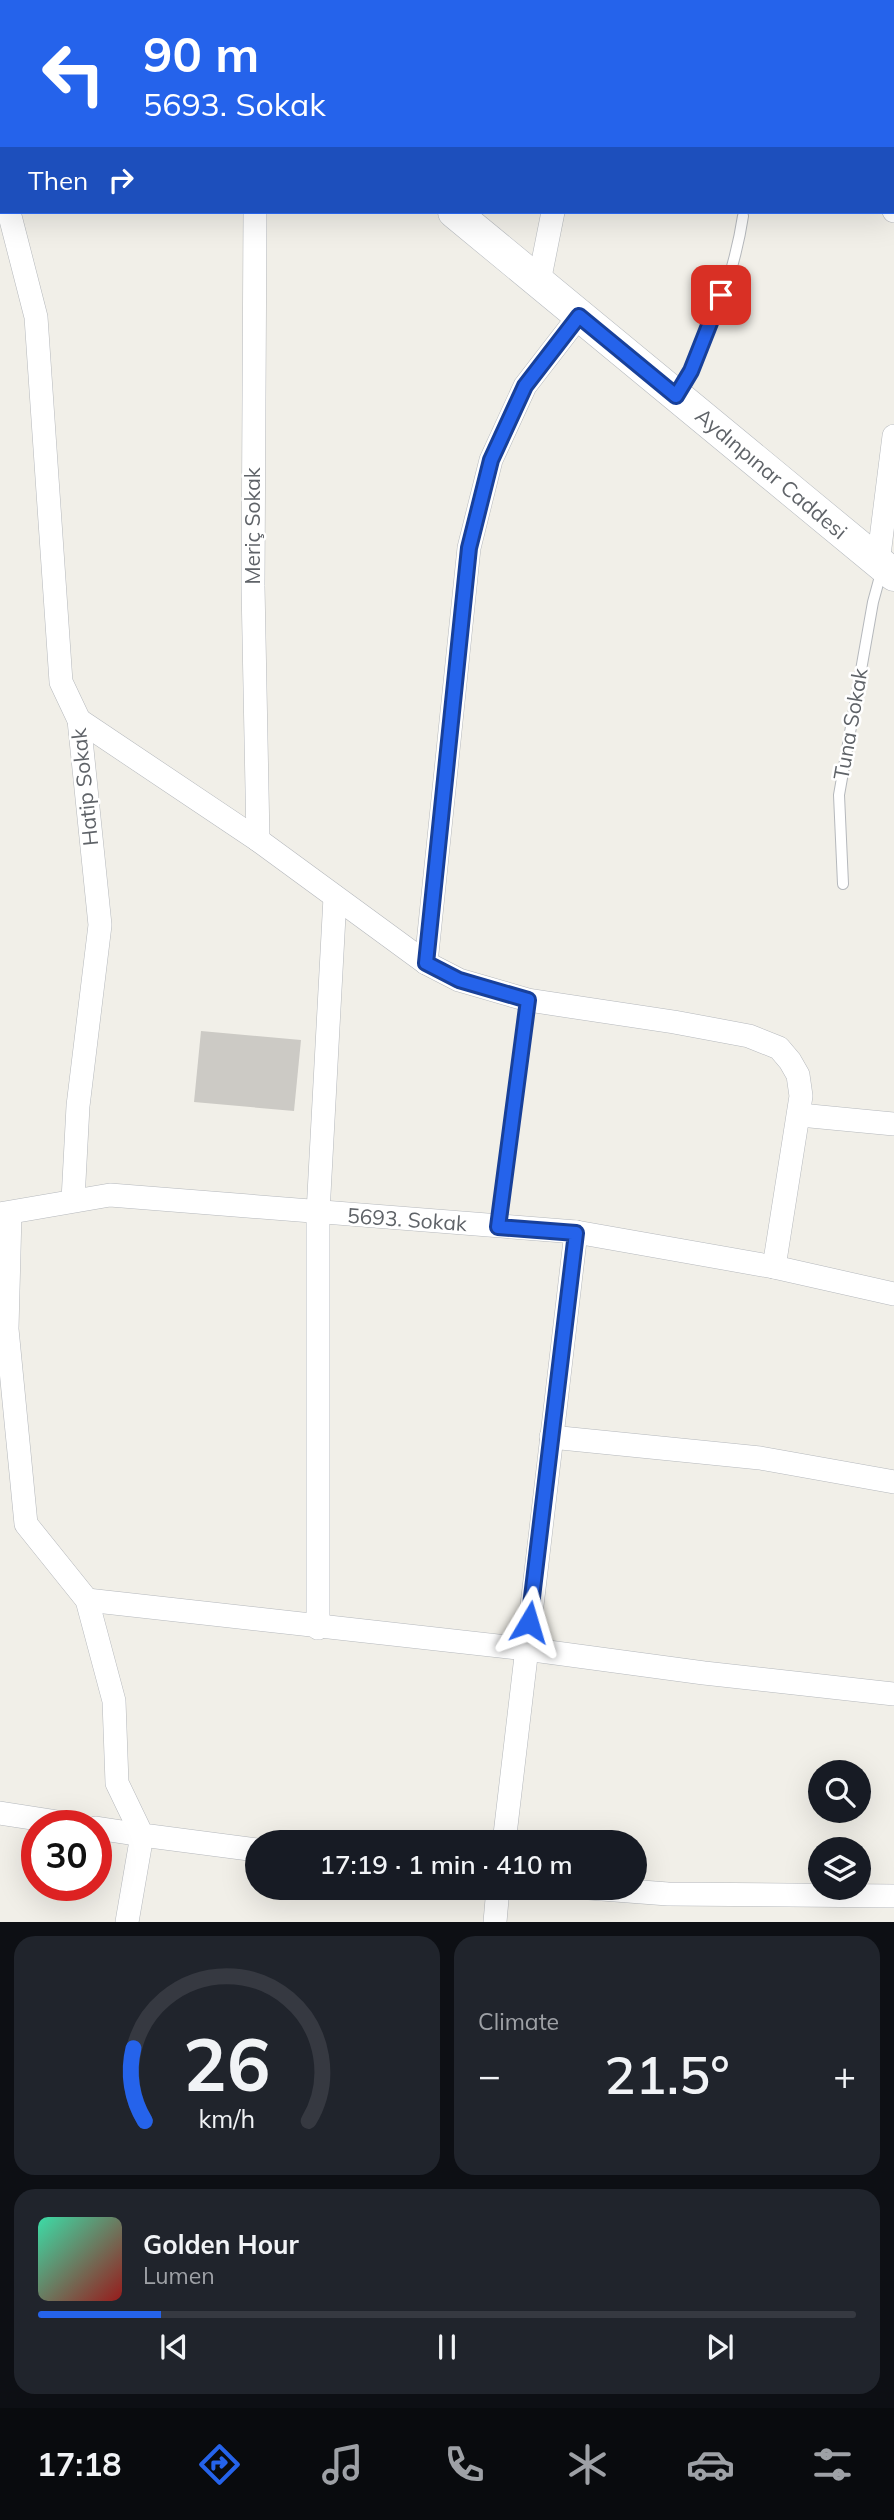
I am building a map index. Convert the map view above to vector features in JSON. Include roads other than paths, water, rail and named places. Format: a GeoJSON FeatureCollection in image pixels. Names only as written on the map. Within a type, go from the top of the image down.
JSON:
{"type":"FeatureCollection","features":[{"type":"Feature","properties":{"kind":"main road","name":"Aydınpınar Caddesi"},"geometry":{"type":"LineString","coordinates":[[456,214],[885,568]]}},
{"type":"Feature","properties":{"kind":"street","name":"Hatip Sokak"},"geometry":{"type":"LineString","coordinates":[[10,214],[36,317],[61,682],[79,720],[100,925],[78,1106],[73,1200]]}},
{"type":"Feature","properties":{"kind":"street","name":"Meriç Sokak"},"geometry":{"type":"LineString","coordinates":[[255,214],[253,586],[258,840]]}},
{"type":"Feature","properties":{"kind":"street"},"geometry":{"type":"LineString","coordinates":[[538,282],[553,214]]}},
{"type":"Feature","properties":{"kind":"street"},"geometry":{"type":"LineString","coordinates":[[426,963],[469,548],[491,460],[525,386],[579,316]]}},
{"type":"Feature","properties":{"kind":"street"},"geometry":{"type":"LineString","coordinates":[[885,568],[894,436]]}},
{"type":"Feature","properties":{"kind":"street"},"geometry":{"type":"LineString","coordinates":[[79,720],[258,840],[426,963],[459,980],[528,1000],[749,1036],[779,1048],[798,1075],[800,1115],[774,1267]]}},
{"type":"Feature","properties":{"kind":"street"},"geometry":{"type":"LineString","coordinates":[[318,1628],[318,1213],[335,897]]}},
{"type":"Feature","properties":{"kind":"street"},"geometry":{"type":"LineString","coordinates":[[800,1115],[894,1124]]}},
{"type":"Feature","properties":{"kind":"street","name":"5693. Sokak"},"geometry":{"type":"LineString","coordinates":[[5,1214],[110,1195],[576,1233],[774,1267],[894,1294]]}},
{"type":"Feature","properties":{"kind":"street"},"geometry":{"type":"LineString","coordinates":[[5,1214],[7,1329],[26,1524],[87,1600],[114,1701],[117,1783],[142,1835],[127,1922]]}},
{"type":"Feature","properties":{"kind":"street"},"geometry":{"type":"LineString","coordinates":[[505,1830],[576,1233]]}},
{"type":"Feature","properties":{"kind":"street"},"geometry":{"type":"LineString","coordinates":[[551,1437],[760,1458],[894,1482]]}},
{"type":"Feature","properties":{"kind":"street"},"geometry":{"type":"LineString","coordinates":[[87,1600],[318,1628],[526,1649],[704,1673],[894,1694]]}},
{"type":"Feature","properties":{"kind":"street"},"geometry":{"type":"LineString","coordinates":[[0,1813],[21,1816]]}},
{"type":"Feature","properties":{"kind":"street"},"geometry":{"type":"LineString","coordinates":[[112,1830],[245,1848]]}},
{"type":"Feature","properties":{"kind":"street"},"geometry":{"type":"LineString","coordinates":[[647,1892],[894,1896]]}},
{"type":"Feature","properties":{"kind":"street"},"geometry":{"type":"LineString","coordinates":[[495,1922],[498,1900]]}},
{"type":"Feature","properties":{"kind":"lane"},"geometry":{"type":"LineString","coordinates":[[676,396],[691,371],[731,270],[743,216]]}},
{"type":"Feature","properties":{"kind":"lane","name":"Tuna Sokak"},"geometry":{"type":"LineString","coordinates":[[844,884],[839,795],[873,602],[885,568]]}},
{"type":"Feature","properties":{"kind":"lane"},"geometry":{"type":"LineString","coordinates":[[498,1227],[528,1000]]}}]}
